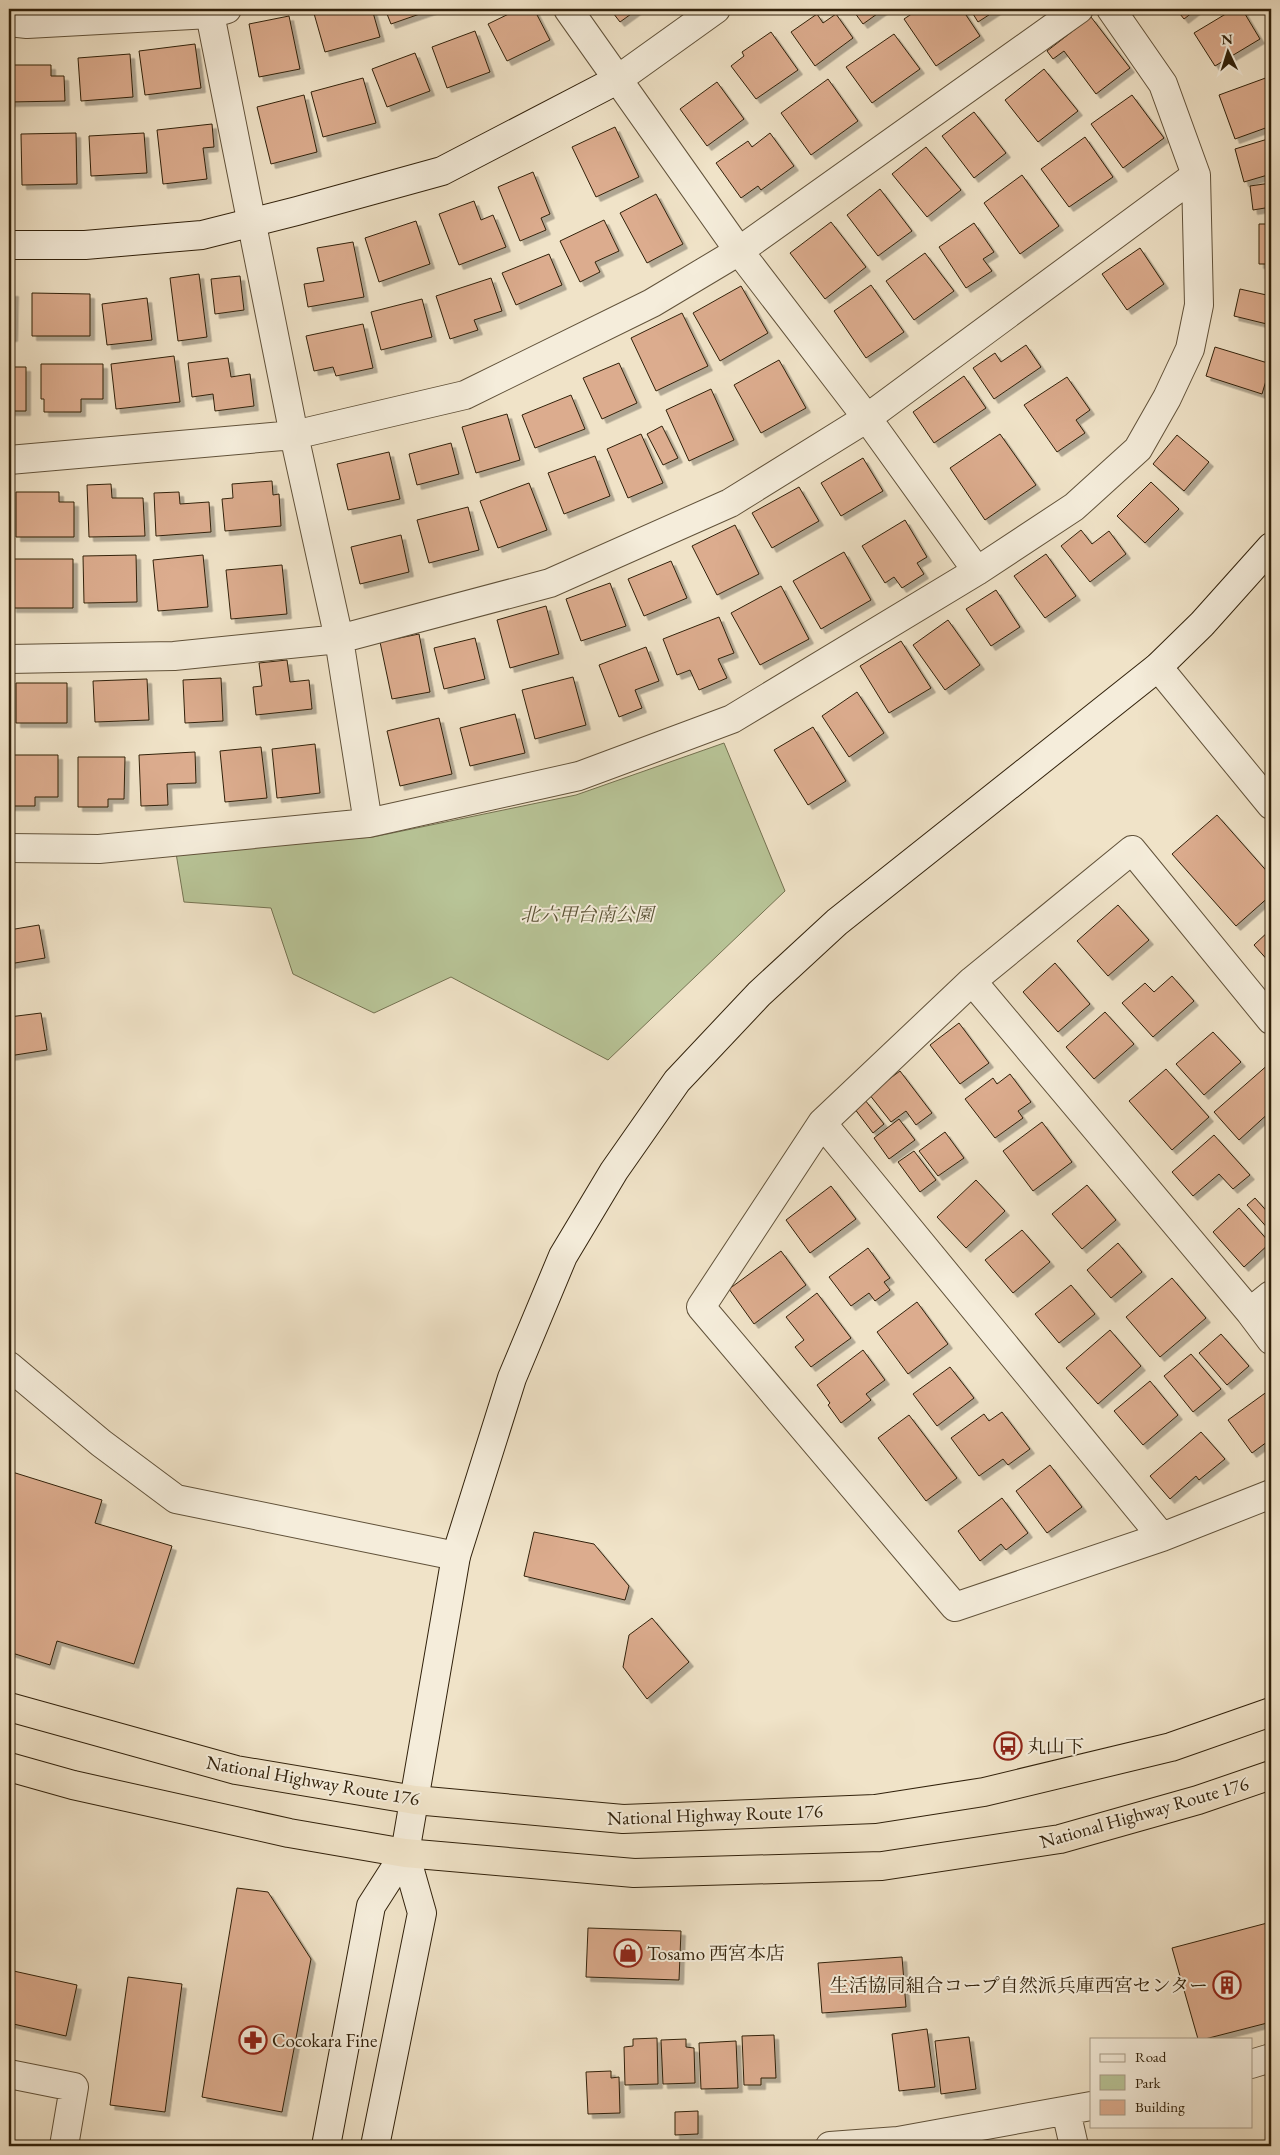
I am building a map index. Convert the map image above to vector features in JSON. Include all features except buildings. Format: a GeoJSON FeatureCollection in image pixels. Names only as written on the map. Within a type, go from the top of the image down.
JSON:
{"type":"FeatureCollection","features":[{"type":"Feature","properties":{"kind":"highway","name":"National Highway Route 176"},"geometry":{"type":"LineString","coordinates":[[9,1707],[236,1770],[415,1800],[623,1819],[875,1809],[984,1792],[1170,1747],[1271,1712]]}},
{"type":"Feature","properties":{"kind":"highway","name":"National Highway Route 176"},"geometry":{"type":"LineString","coordinates":[[9,1767],[73,1785],[289,1833],[405,1853],[634,1873],[882,1866],[1060,1839],[1198,1800],[1271,1775]]}},
{"type":"Feature","properties":{"kind":"street"},"geometry":{"type":"LineString","coordinates":[[568,9],[739,251],[867,418],[977,571]]}},
{"type":"Feature","properties":{"kind":"street"},"geometry":{"type":"LineString","coordinates":[[9,245],[84,245],[202,235],[442,171],[617,80],[716,9]]}},
{"type":"Feature","properties":{"kind":"street"},"geometry":{"type":"LineString","coordinates":[[9,460],[294,435],[464,394],[652,302],[739,251],[1079,9]]}},
{"type":"Feature","properties":{"kind":"street"},"geometry":{"type":"LineString","coordinates":[[9,848],[99,850],[368,823],[579,776],[732,719],[977,571],[1074,507],[1138,449],[1168,398],[1190,349],[1199,305],[1196,175],[1162,84],[1111,9]]}},
{"type":"Feature","properties":{"kind":"street"},"geometry":{"type":"LineString","coordinates":[[9,22],[27,24],[219,12],[252,223],[294,435],[339,639],[368,823]]}},
{"type":"Feature","properties":{"kind":"street"},"geometry":{"type":"LineString","coordinates":[[9,659],[174,656],[339,639],[550,584],[730,503],[867,418],[1196,175]]}},
{"type":"Feature","properties":{"kind":"street"},"geometry":{"type":"LineString","coordinates":[[326,2146],[371,1906],[405,1853],[456,1556],[512,1378],[563,1256],[614,1171],[677,1081],[760,994],[837,922],[1158,667],[1202,624],[1271,547]]}},
{"type":"Feature","properties":{"kind":"street"},"geometry":{"type":"LineString","coordinates":[[1158,667],[1271,805]]}},
{"type":"Feature","properties":{"kind":"street"},"geometry":{"type":"LineString","coordinates":[[1271,1020],[1132,850],[972,981],[822,1123],[701,1307],[955,1607],[1162,1537],[1271,1494]]}},
{"type":"Feature","properties":{"kind":"street"},"geometry":{"type":"LineString","coordinates":[[972,981],[1250,1312],[1271,1340]]}},
{"type":"Feature","properties":{"kind":"street"},"geometry":{"type":"LineString","coordinates":[[822,1123],[1162,1537]]}},
{"type":"Feature","properties":{"kind":"street"},"geometry":{"type":"LineString","coordinates":[[1250,1312],[1271,1295]]}},
{"type":"Feature","properties":{"kind":"street"},"geometry":{"type":"LineString","coordinates":[[9,1366],[101,1443],[176,1499],[456,1556]]}},
{"type":"Feature","properties":{"kind":"street"},"geometry":{"type":"LineString","coordinates":[[375,2146],[422,1914],[405,1853]]}},
{"type":"Feature","properties":{"kind":"street"},"geometry":{"type":"LineString","coordinates":[[1252,2064],[1271,2058]]}},
{"type":"Feature","properties":{"kind":"street"},"geometry":{"type":"LineString","coordinates":[[9,2074],[74,2087],[64,2146]]}},
{"type":"Feature","properties":{"kind":"street"},"geometry":{"type":"LineString","coordinates":[[830,2146],[898,2141],[1079,2108],[1074,2146]]}},
{"type":"Feature","properties":{"kind":"green space","name":"北六甲台南公園"},"geometry":{"type":"Polygon","coordinates":[[[724,743],[785,891],[608,1060],[451,977],[374,1013],[293,974],[271,908],[184,902],[176,853],[373,837],[576,795],[724,743]]]}},
{"type":"Feature","properties":{"kind":"place","name":"丸山下"},"geometry":{"type":"Point","coordinates":[1008,1746]}},
{"type":"Feature","properties":{"kind":"place","name":"Tosamo 西宮本店"},"geometry":{"type":"Point","coordinates":[628,1953]}},
{"type":"Feature","properties":{"kind":"place","name":"生活協同組合コープ自然派兵庫西宮センター"},"geometry":{"type":"Point","coordinates":[1227,1985]}},
{"type":"Feature","properties":{"kind":"place","name":"Cocokara Fine"},"geometry":{"type":"Point","coordinates":[253,2040]}}]}
